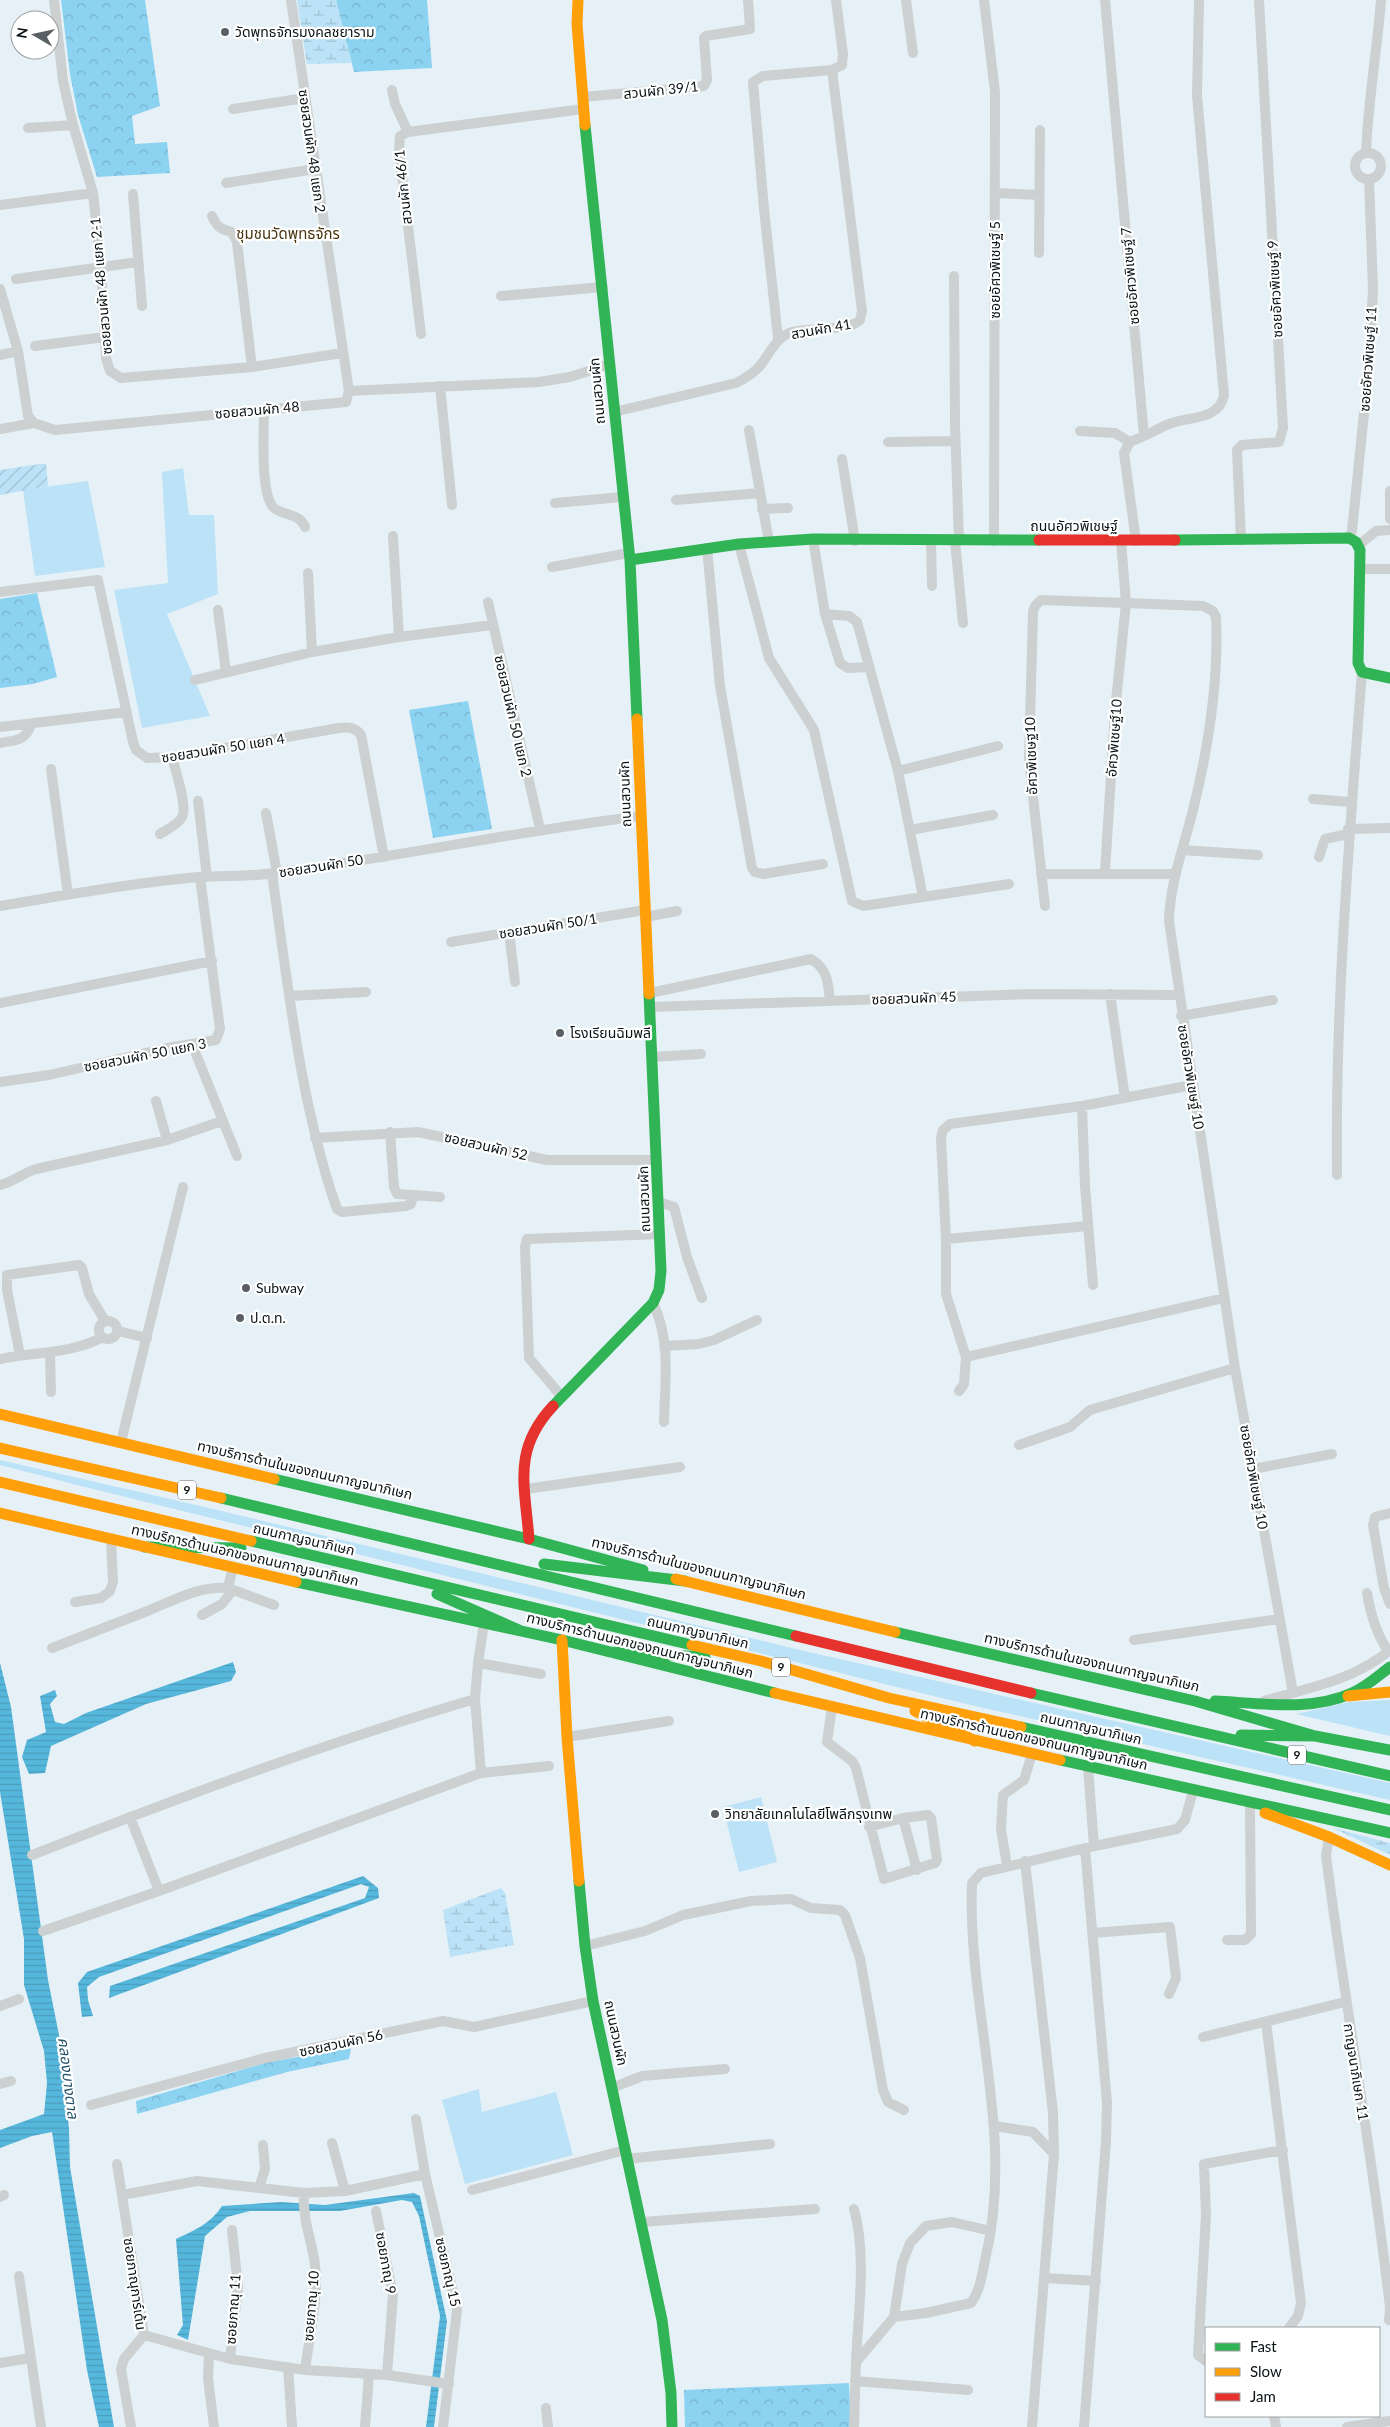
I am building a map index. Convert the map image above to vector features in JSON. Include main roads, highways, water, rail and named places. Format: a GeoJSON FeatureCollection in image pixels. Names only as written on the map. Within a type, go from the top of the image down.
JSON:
{"type":"FeatureCollection","features":[{"type":"Feature","properties":{"kind":"main road","name":"ถนนสวนผัก"},"geometry":{"type":"LineString","coordinates":[[529,1539],[523,1472],[526,1450],[537,1427],[562,1396],[643,1316],[653,1303],[660,1281],[653,1057],[630,556],[622,497],[603,287],[583,103],[577,24],[578,0]]}},
{"type":"Feature","properties":{"kind":"main road","name":"ถนนอัศวพิเชษฐ์"},"geometry":{"type":"LineString","coordinates":[[630,556],[739,544],[813,539],[855,541],[1241,540],[1354,542],[1360,569],[1358,663],[1362,672],[1378,677],[1390,678]]}},
{"type":"Feature","properties":{"kind":"main road","name":"ทางบริการด้านในของถนนกาญจนาภิเษก"},"geometry":{"type":"LineString","coordinates":[[2,1414],[529,1539],[685,1581],[1064,1672],[1195,1700],[1315,1736],[1390,1750]]}},
{"type":"Feature","properties":{"kind":"main road","name":"ถนนกาญจนาภิเษก"},"geometry":{"type":"LineString","coordinates":[[0,1448],[467,1555],[1203,1734],[1390,1776]]}},
{"type":"Feature","properties":{"kind":"main road","name":"ถนนกาญจนาภิเษก"},"geometry":{"type":"LineString","coordinates":[[0,1482],[750,1659],[889,1698],[1390,1810]]}},
{"type":"Feature","properties":{"kind":"main road","name":"ทางบริการด้านนอกของถนนกาญจนาภิเษก"},"geometry":{"type":"LineString","coordinates":[[0,1513],[562,1640],[975,1741],[1193,1791],[1390,1833]]}},
{"type":"Feature","properties":{"kind":"main road"},"geometry":{"type":"LineString","coordinates":[[144,1547],[274,1548]]}},
{"type":"Feature","properties":{"kind":"main road"},"geometry":{"type":"LineString","coordinates":[[467,1555],[685,1581]]}},
{"type":"Feature","properties":{"kind":"main road"},"geometry":{"type":"LineString","coordinates":[[399,1577],[519,1630]]}},
{"type":"Feature","properties":{"kind":"main road","name":"ถนนสวนผัก"},"geometry":{"type":"LineString","coordinates":[[562,1640],[567,1737],[585,1946],[593,2001],[662,2320],[672,2427]]}},
{"type":"Feature","properties":{"kind":"main road"},"geometry":{"type":"LineString","coordinates":[[610,1652],[750,1659]]}},
{"type":"Feature","properties":{"kind":"main road"},"geometry":{"type":"LineString","coordinates":[[1347,1696],[1390,1667]]}},
{"type":"Feature","properties":{"kind":"main road"},"geometry":{"type":"LineString","coordinates":[[1195,1700],[1301,1704],[1347,1696],[1390,1692]]}},
{"type":"Feature","properties":{"kind":"main road"},"geometry":{"type":"LineString","coordinates":[[889,1698],[975,1741]]}},
{"type":"Feature","properties":{"kind":"main road"},"geometry":{"type":"LineString","coordinates":[[1203,1734],[1315,1736]]}},
{"type":"Feature","properties":{"kind":"main road"},"geometry":{"type":"LineString","coordinates":[[1228,1798],[1329,1837],[1390,1865]]}},
{"type":"Feature","properties":{"kind":"place","name":"วัดพุทธจักรมงคลชยาราม"},"geometry":{"type":"Point","coordinates":[225,32]}},
{"type":"Feature","properties":{"kind":"place","name":"โรงเรียนฉิมพลี"},"geometry":{"type":"Point","coordinates":[560,1033]}},
{"type":"Feature","properties":{"kind":"place","name":"Subway"},"geometry":{"type":"Point","coordinates":[246,1288]}},
{"type":"Feature","properties":{"kind":"place","name":"ป.ต.ท."},"geometry":{"type":"Point","coordinates":[240,1318]}},
{"type":"Feature","properties":{"kind":"place","name":"วิทยาลัยเทคโนโลยีโพลีกรุงเทพ"},"geometry":{"type":"Point","coordinates":[715,1814]}},
{"type":"Feature","properties":{"kind":"district","name":"ชุมชนวัดพุทธจักร"},"geometry":{"type":"Point","coordinates":[288,234]}},
{"type":"Feature","properties":{"kind":"water label","name":"คลองบางตาล"},"geometry":{"type":"Point","coordinates":[68,2078]}}]}
